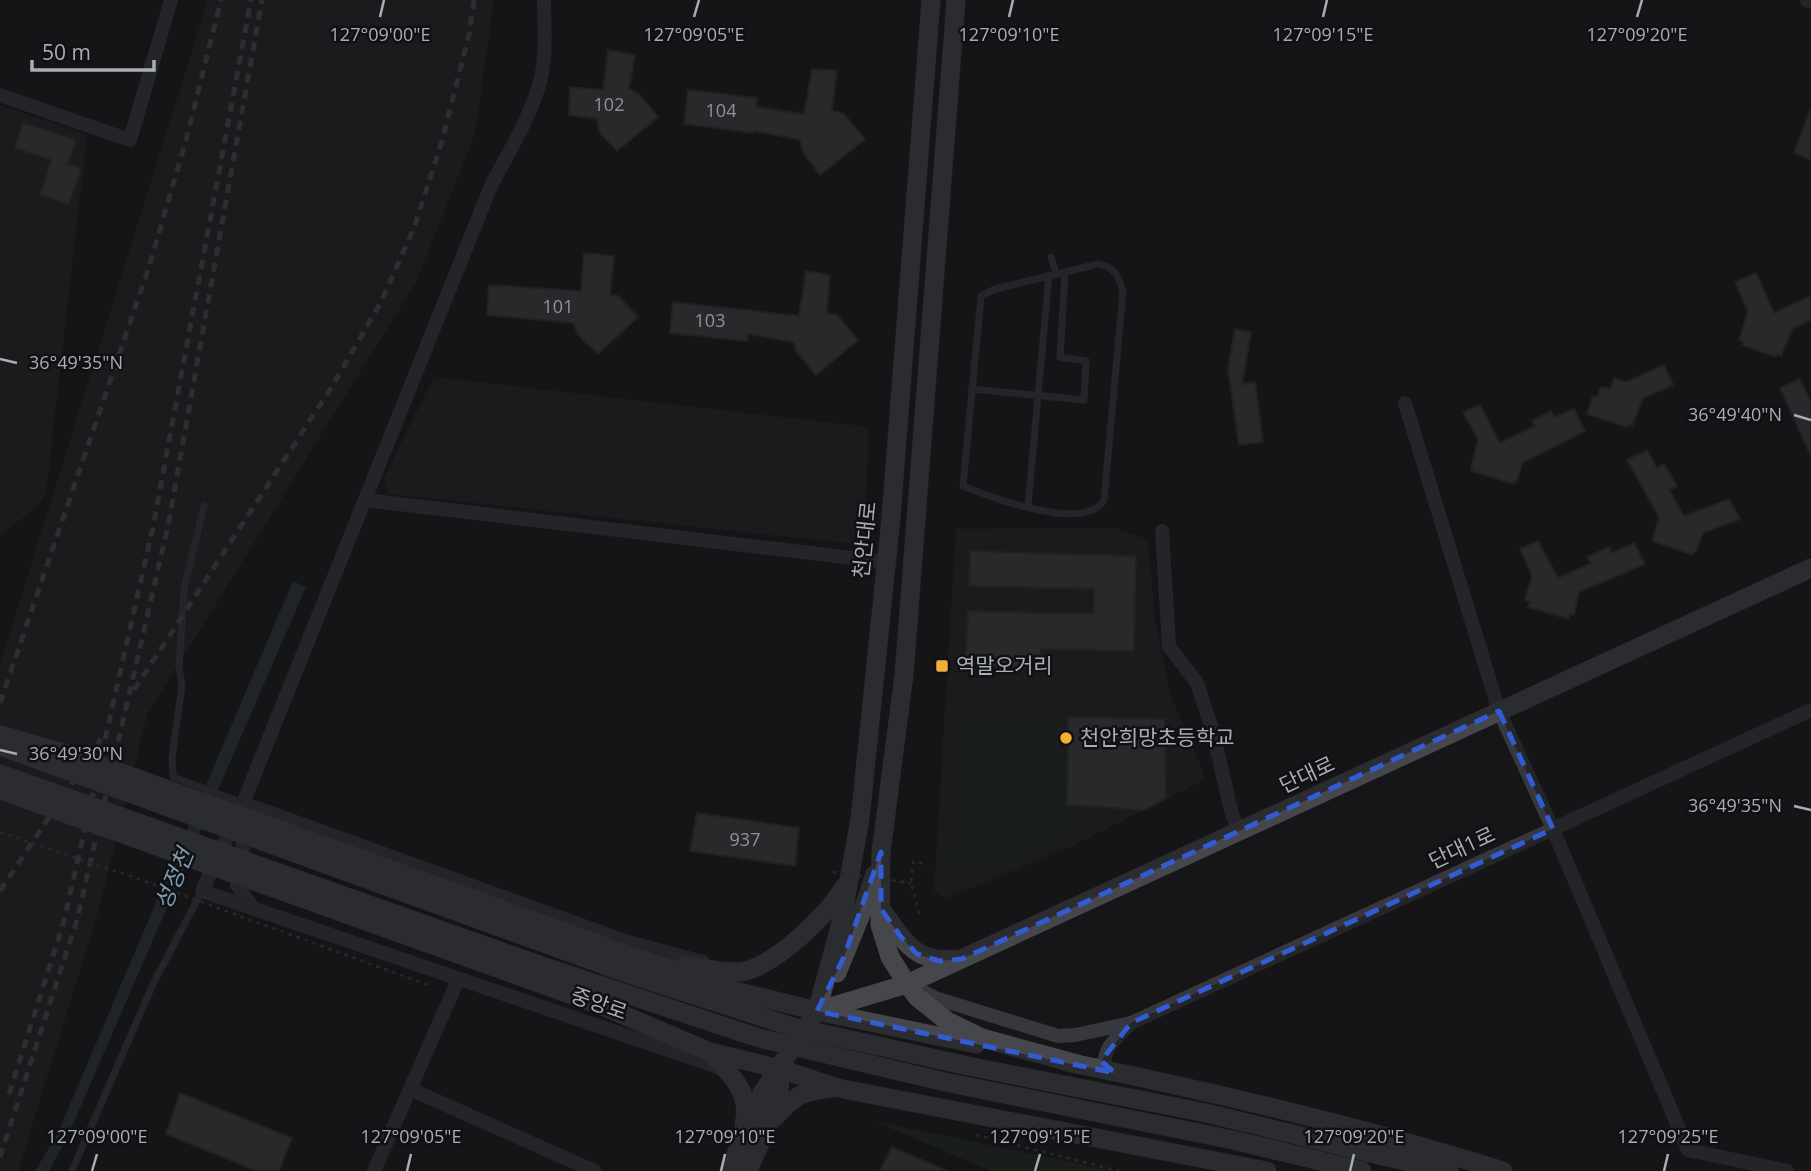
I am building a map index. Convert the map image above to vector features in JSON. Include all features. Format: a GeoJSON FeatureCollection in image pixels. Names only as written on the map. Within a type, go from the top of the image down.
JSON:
{"type":"FeatureCollection","features":[{"type":"Feature","properties":{"kind":"main road","name":"천안대로"},"geometry":{"type":"LineString","coordinates":[[780,1069],[817,1011],[842,919],[842,874],[860,819],[886,562],[931,0]]}},
{"type":"Feature","properties":{"kind":"main road"},"geometry":{"type":"LineString","coordinates":[[956,0],[904,675],[881,852],[880,925],[890,957],[907,984],[917,997],[947,1021],[982,1038],[1077,1064]]}},
{"type":"Feature","properties":{"kind":"main road","name":"단대로"},"geometry":{"type":"LineString","coordinates":[[817,1011],[907,984],[1811,568]]}},
{"type":"Feature","properties":{"kind":"main road"},"geometry":{"type":"LineString","coordinates":[[0,734],[77,757],[731,990],[817,1011],[1257,1103],[1431,1148],[1503,1171]]}},
{"type":"Feature","properties":{"kind":"main road"},"geometry":{"type":"LineString","coordinates":[[0,746],[629,974],[793,1027],[968,1066],[1206,1112],[1449,1171]]}},
{"type":"Feature","properties":{"kind":"main road"},"geometry":{"type":"LineString","coordinates":[[0,774],[542,966],[759,1038],[945,1082],[1220,1137],[1362,1171]]}},
{"type":"Feature","properties":{"kind":"main road"},"geometry":{"type":"LineString","coordinates":[[0,790],[600,1005],[710,1052],[780,1069],[838,1088],[1267,1171]]}},
{"type":"Feature","properties":{"kind":"main road"},"geometry":{"type":"LineString","coordinates":[[817,1011],[845,957],[881,852]]}},
{"type":"Feature","properties":{"kind":"main road"},"geometry":{"type":"LineString","coordinates":[[648,962],[741,972],[787,948],[812,928],[837,900],[842,874]]}},
{"type":"Feature","properties":{"kind":"main road"},"geometry":{"type":"LineString","coordinates":[[881,909],[917,954],[939,961],[962,958]]}},
{"type":"Feature","properties":{"kind":"main road"},"geometry":{"type":"LineString","coordinates":[[710,1052],[737,1081],[748,1110],[738,1149]]}},
{"type":"Feature","properties":{"kind":"main road"},"geometry":{"type":"LineString","coordinates":[[748,1171],[779,1099],[780,1069]]}},
{"type":"Feature","properties":{"kind":"main road"},"geometry":{"type":"LineString","coordinates":[[729,1171],[762,1093],[780,1069]]}},
{"type":"Feature","properties":{"kind":"main road"},"geometry":{"type":"LineString","coordinates":[[768,1125],[792,1099],[811,1090],[838,1088]]}},
{"type":"Feature","properties":{"kind":"street"},"geometry":{"type":"LineString","coordinates":[[0,95],[130,140],[171,0]]}},
{"type":"Feature","properties":{"kind":"street"},"geometry":{"type":"LineString","coordinates":[[202,891],[243,803],[491,186],[526,117],[540,82],[545,47],[544,0]]}},
{"type":"Feature","properties":{"kind":"street"},"geometry":{"type":"LineString","coordinates":[[1405,403],[1499,711],[1553,829],[1688,1150],[1787,1171]]}},
{"type":"Feature","properties":{"kind":"street"},"geometry":{"type":"LineString","coordinates":[[365,500],[886,562]]}},
{"type":"Feature","properties":{"kind":"street"},"geometry":{"type":"LineString","coordinates":[[1162,531],[1170,646],[1197,683],[1212,729],[1231,814],[1239,831]]}},
{"type":"Feature","properties":{"kind":"street","name":"단대1로"},"geometry":{"type":"LineString","coordinates":[[1131,1023],[1811,710]]}},
{"type":"Feature","properties":{"kind":"street"},"geometry":{"type":"LineString","coordinates":[[243,803],[628,942],[741,972]]}},
{"type":"Feature","properties":{"kind":"street"},"geometry":{"type":"LineString","coordinates":[[243,803],[243,848],[237,885],[254,909]]}},
{"type":"Feature","properties":{"kind":"street"},"geometry":{"type":"LineString","coordinates":[[243,848],[255,829],[288,818]]}},
{"type":"Feature","properties":{"kind":"street","name":"중앙로"},"geometry":{"type":"LineString","coordinates":[[202,891],[727,1070]]}},
{"type":"Feature","properties":{"kind":"street"},"geometry":{"type":"LineString","coordinates":[[374,1171],[457,980]]}},
{"type":"Feature","properties":{"kind":"street"},"geometry":{"type":"LineString","coordinates":[[907,984],[935,998],[1058,1036],[1131,1023]]}},
{"type":"Feature","properties":{"kind":"street"},"geometry":{"type":"LineString","coordinates":[[1115,1073],[1105,1064],[1104,1056],[1109,1046],[1131,1023]]}},
{"type":"Feature","properties":{"kind":"street"},"geometry":{"type":"LineString","coordinates":[[410,1089],[594,1171]]}},
{"type":"Feature","properties":{"kind":"lane"},"geometry":{"type":"LineString","coordinates":[[1028,506],[1053,274],[1051,257]]}},
{"type":"Feature","properties":{"kind":"lane"},"geometry":{"type":"LineString","coordinates":[[1098,264],[1108,266],[1117,273],[1123,291],[1104,500],[1100,507],[1088,512],[1048,512],[963,486],[981,296],[995,289],[1053,274],[1098,264]]}},
{"type":"Feature","properties":{"kind":"lane"},"geometry":{"type":"LineString","coordinates":[[971,389],[1083,400],[1086,361],[1060,356],[1065,272]]}},
{"type":"Feature","properties":{"kind":"lane"},"geometry":{"type":"LineString","coordinates":[[204,506],[184,589],[179,667],[183,685],[172,758],[173,777],[243,803]]}},
{"type":"Feature","properties":{"kind":"lane"},"geometry":{"type":"LineString","coordinates":[[72,1171],[153,984],[202,891]]}},
{"type":"Feature","properties":{"kind":"path"},"geometry":{"type":"LineString","coordinates":[[0,832],[163,887],[428,985]]}},
{"type":"Feature","properties":{"kind":"path"},"geometry":{"type":"LineString","coordinates":[[919,914],[911,883],[913,862],[928,864]]}},
{"type":"Feature","properties":{"kind":"path"},"geometry":{"type":"LineString","coordinates":[[842,874],[911,883]]}},
{"type":"Feature","properties":{"kind":"path"},"geometry":{"type":"LineString","coordinates":[[976,1134],[1119,1171]]}},
{"type":"Feature","properties":{"kind":"highlighted area"},"geometry":{"type":"Polygon","coordinates":[[[1499,711],[1553,829],[1131,1023],[1101,1061],[1115,1073],[817,1011],[844,957],[881,852],[881,909],[901,937],[917,954],[939,961],[962,959],[1499,711]]]}},
{"type":"Feature","properties":{"kind":"shaded area"},"geometry":{"type":"Polygon","coordinates":[[[208,0],[494,0],[475,134],[416,282],[147,715],[99,909],[18,1171],[0,1171],[0,664],[208,0]]]}},
{"type":"Feature","properties":{"kind":"shaded area"},"geometry":{"type":"Polygon","coordinates":[[[0,105],[87,135],[46,493],[40,504],[0,536],[0,105]]]}},
{"type":"Feature","properties":{"kind":"shaded area"},"geometry":{"type":"Polygon","coordinates":[[[434,377],[869,427],[864,545],[391,494],[385,487],[384,478],[434,377]]]}},
{"type":"Feature","properties":{"kind":"shaded area","name":"천안희망초등학교"},"geometry":{"type":"Polygon","coordinates":[[[1115,528],[1148,540],[1155,619],[1171,697],[1206,779],[1067,848],[945,899],[934,891],[956,529],[1115,528]]]}},
{"type":"Feature","properties":{"kind":"shaded area"},"geometry":{"type":"Polygon","coordinates":[[[1066,716],[1073,762],[1069,836],[1029,856],[965,874],[949,866],[957,718],[1066,716]]]}},
{"type":"Feature","properties":{"kind":"shaded area"},"geometry":{"type":"Polygon","coordinates":[[[874,1121],[1114,1171],[991,1171],[874,1121]]]}},
{"type":"Feature","properties":{"kind":"water","name":"성정천"},"geometry":{"type":"Polygon","coordinates":[[[293,581],[306,587],[70,1131],[49,1171],[35,1171],[57,1135],[293,581]]]}},
{"type":"Feature","properties":{"kind":"building"},"geometry":{"type":"Polygon","coordinates":[[[608,50],[635,55],[629,89],[639,94],[658,117],[617,151],[599,132],[597,119],[569,115],[570,87],[603,90],[608,50]]]}},
{"type":"Feature","properties":{"kind":"building"},"geometry":{"type":"Polygon","coordinates":[[[812,69],[837,71],[832,110],[844,114],[865,139],[820,175],[803,152],[800,140],[754,131],[684,124],[688,90],[757,98],[756,107],[804,114],[812,69]]]}},
{"type":"Feature","properties":{"kind":"building"},"geometry":{"type":"Polygon","coordinates":[[[1811,111],[1811,160],[1794,153],[1811,111]]]}},
{"type":"Feature","properties":{"kind":"building"},"geometry":{"type":"Polygon","coordinates":[[[23,123],[76,140],[68,164],[81,168],[69,204],[40,195],[51,160],[15,148],[23,123]]]}},
{"type":"Feature","properties":{"kind":"building"},"geometry":{"type":"Polygon","coordinates":[[[584,253],[614,256],[610,295],[618,296],[638,317],[598,354],[579,336],[573,323],[487,315],[489,285],[581,291],[584,253]]]}},
{"type":"Feature","properties":{"kind":"building"},"geometry":{"type":"Polygon","coordinates":[[[806,271],[830,275],[827,313],[837,315],[858,340],[816,375],[796,351],[794,342],[748,334],[747,341],[670,333],[673,302],[799,316],[806,271]]]}},
{"type":"Feature","properties":{"kind":"building"},"geometry":{"type":"Polygon","coordinates":[[[1756,273],[1774,313],[1811,296],[1811,320],[1793,328],[1781,356],[1777,354],[1776,357],[1742,345],[1744,342],[1739,340],[1748,311],[1735,282],[1756,273]]]}},
{"type":"Feature","properties":{"kind":"building"},"geometry":{"type":"Polygon","coordinates":[[[1235,329],[1251,332],[1242,384],[1255,382],[1263,442],[1239,445],[1228,369],[1235,329]]]}},
{"type":"Feature","properties":{"kind":"building"},"geometry":{"type":"Polygon","coordinates":[[[1664,365],[1673,385],[1643,398],[1632,426],[1628,424],[1627,427],[1587,414],[1593,396],[1597,397],[1601,387],[1610,389],[1614,378],[1626,382],[1664,365]]]}},
{"type":"Feature","properties":{"kind":"building"},"geometry":{"type":"Polygon","coordinates":[[[1800,379],[1811,402],[1811,456],[1780,388],[1800,379]]]}},
{"type":"Feature","properties":{"kind":"building"},"geometry":{"type":"Polygon","coordinates":[[[1480,405],[1500,443],[1535,426],[1532,421],[1551,411],[1554,417],[1574,409],[1585,431],[1522,463],[1514,484],[1472,471],[1478,439],[1463,412],[1480,405]]]}},
{"type":"Feature","properties":{"kind":"building"},"geometry":{"type":"Polygon","coordinates":[[[1647,450],[1657,468],[1664,464],[1677,486],[1669,490],[1684,516],[1729,499],[1740,519],[1703,533],[1693,555],[1652,541],[1659,517],[1627,460],[1647,450]]]}},
{"type":"Feature","properties":{"kind":"building"},"geometry":{"type":"Polygon","coordinates":[[[1538,541],[1558,578],[1591,563],[1587,557],[1609,547],[1612,553],[1634,543],[1645,564],[1579,592],[1574,615],[1570,614],[1569,619],[1528,607],[1530,602],[1525,600],[1532,576],[1520,549],[1538,541]]]}},
{"type":"Feature","properties":{"kind":"building"},"geometry":{"type":"Polygon","coordinates":[[[970,551],[1136,556],[1134,651],[1041,649],[1042,668],[965,666],[968,611],[1094,614],[1094,589],[969,586],[970,551]]]}},
{"type":"Feature","properties":{"kind":"building"},"geometry":{"type":"Polygon","coordinates":[[[1068,717],[1165,719],[1166,798],[1145,810],[1067,805],[1068,717]]]}},
{"type":"Feature","properties":{"kind":"building"},"geometry":{"type":"Polygon","coordinates":[[[697,813],[799,828],[795,866],[690,851],[697,813]]]}},
{"type":"Feature","properties":{"kind":"building"},"geometry":{"type":"Polygon","coordinates":[[[180,1093],[292,1138],[279,1171],[257,1171],[166,1134],[180,1093]]]}},
{"type":"Feature","properties":{"kind":"building"},"geometry":{"type":"Polygon","coordinates":[[[892,1147],[947,1171],[880,1171],[892,1147]]]}},
{"type":"Feature","properties":{"kind":"railway"},"geometry":{"type":"LineString","coordinates":[[0,703],[149,267],[186,140],[221,0]]}},
{"type":"Feature","properties":{"kind":"railway"},"geometry":{"type":"LineString","coordinates":[[9,1094],[64,921],[153,527],[251,0]]}},
{"type":"Feature","properties":{"kind":"railway"},"geometry":{"type":"LineString","coordinates":[[0,1157],[77,920],[168,526],[262,0]]}},
{"type":"Feature","properties":{"kind":"railway"},"geometry":{"type":"LineString","coordinates":[[134,690],[333,385],[381,302],[414,228],[442,141],[469,35],[474,0]]}},
{"type":"Feature","properties":{"kind":"railway"},"geometry":{"type":"LineString","coordinates":[[0,891],[101,739]]}},
{"type":"Feature","properties":{"kind":"place","name":"역말오거리"},"geometry":{"type":"Point","coordinates":[942,666]}},
{"type":"Feature","properties":{"kind":"place","name":"천안희망초등학교"},"geometry":{"type":"Point","coordinates":[1066,738]}}]}
